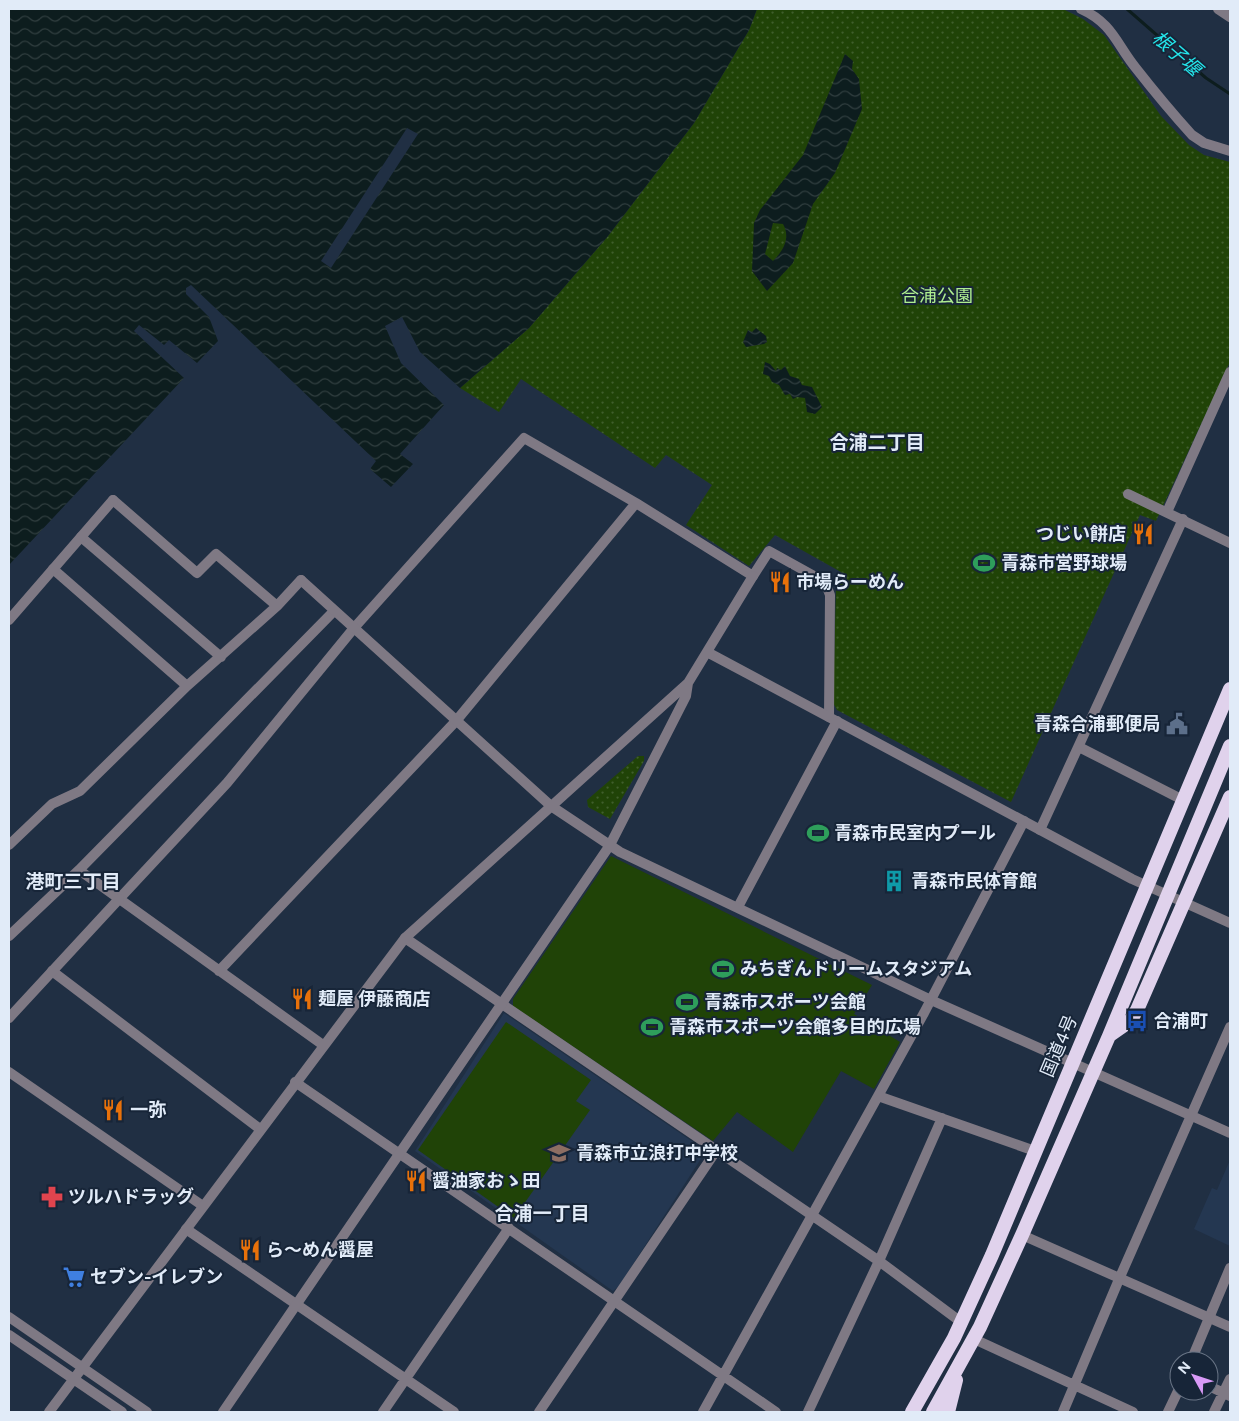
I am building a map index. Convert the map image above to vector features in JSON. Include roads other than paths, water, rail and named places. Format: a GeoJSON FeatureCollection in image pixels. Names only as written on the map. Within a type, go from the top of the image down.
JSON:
{"type":"FeatureCollection","features":[{"type":"Feature","properties":{"kind":"highway","name":"国道4号"},"geometry":{"type":"LineString","coordinates":[[912,1412],[962,1322],[1230,689]]}},
{"type":"Feature","properties":{"kind":"highway"},"geometry":{"type":"LineString","coordinates":[[933,1412],[974,1339],[1022,1235],[1110,1036],[1230,746]]}},
{"type":"Feature","properties":{"kind":"highway"},"geometry":{"type":"LineString","coordinates":[[1110,1036],[1133,1018],[1230,797]]}},
{"type":"Feature","properties":{"kind":"highway"},"geometry":{"type":"LineString","coordinates":[[948,1412],[960,1364]]}},
{"type":"Feature","properties":{"kind":"street"},"geometry":{"type":"LineString","coordinates":[[1082,9],[1103,22],[1113,32],[1134,65],[1192,135],[1204,143],[1230,151]]}},
{"type":"Feature","properties":{"kind":"street"},"geometry":{"type":"LineString","coordinates":[[1218,9],[1230,17]]}},
{"type":"Feature","properties":{"kind":"street"},"geometry":{"type":"LineString","coordinates":[[1167,512],[1230,372]]}},
{"type":"Feature","properties":{"kind":"street"},"geometry":{"type":"LineString","coordinates":[[9,1018],[227,783],[354,628],[524,438],[636,503],[753,576]]}},
{"type":"Feature","properties":{"kind":"street"},"geometry":{"type":"LineString","coordinates":[[1128,494],[1230,543]]}},
{"type":"Feature","properties":{"kind":"street"},"geometry":{"type":"LineString","coordinates":[[9,620],[113,500],[197,573],[216,554],[277,606]]}},
{"type":"Feature","properties":{"kind":"street"},"geometry":{"type":"LineString","coordinates":[[219,970],[456,721],[636,503]]}},
{"type":"Feature","properties":{"kind":"street"},"geometry":{"type":"LineString","coordinates":[[1040,830],[1183,520]]}},
{"type":"Feature","properties":{"kind":"street"},"geometry":{"type":"LineString","coordinates":[[81,537],[220,657]]}},
{"type":"Feature","properties":{"kind":"street"},"geometry":{"type":"LineString","coordinates":[[49,1412],[404,938],[688,683],[769,551],[825,582],[828,591],[833,719],[738,908]]}},
{"type":"Feature","properties":{"kind":"street"},"geometry":{"type":"LineString","coordinates":[[53,569],[187,686]]}},
{"type":"Feature","properties":{"kind":"street"},"geometry":{"type":"LineString","coordinates":[[9,844],[52,804],[80,791],[187,686],[277,606],[301,580],[551,806],[620,852],[931,1000],[1230,1133]]}},
{"type":"Feature","properties":{"kind":"street"},"geometry":{"type":"LineString","coordinates":[[9,936],[79,870],[334,611]]}},
{"type":"Feature","properties":{"kind":"street"},"geometry":{"type":"LineString","coordinates":[[707,652],[1147,886],[1230,923]]}},
{"type":"Feature","properties":{"kind":"street"},"geometry":{"type":"LineString","coordinates":[[223,1412],[610,845],[686,696],[688,683]]}},
{"type":"Feature","properties":{"kind":"street"},"geometry":{"type":"LineString","coordinates":[[1079,747],[1182,800]]}},
{"type":"Feature","properties":{"kind":"street"},"geometry":{"type":"LineString","coordinates":[[703,1412],[931,1000],[1024,821]]}},
{"type":"Feature","properties":{"kind":"street"},"geometry":{"type":"LineString","coordinates":[[79,870],[323,1045]]}},
{"type":"Feature","properties":{"kind":"street"},"geometry":{"type":"LineString","coordinates":[[404,938],[879,1261],[962,1322]]}},
{"type":"Feature","properties":{"kind":"street"},"geometry":{"type":"LineString","coordinates":[[52,970],[260,1129]]}},
{"type":"Feature","properties":{"kind":"street"},"geometry":{"type":"LineString","coordinates":[[1063,1412],[1120,1277],[1230,1028]]}},
{"type":"Feature","properties":{"kind":"street"},"geometry":{"type":"LineString","coordinates":[[9,1072],[203,1206]]}},
{"type":"Feature","properties":{"kind":"street"},"geometry":{"type":"LineString","coordinates":[[295,1082],[776,1412]]}},
{"type":"Feature","properties":{"kind":"street"},"geometry":{"type":"LineString","coordinates":[[878,1096],[1035,1151]]}},
{"type":"Feature","properties":{"kind":"street"},"geometry":{"type":"LineString","coordinates":[[808,1412],[879,1261],[942,1118]]}},
{"type":"Feature","properties":{"kind":"street"},"geometry":{"type":"LineString","coordinates":[[539,1412],[716,1151]]}},
{"type":"Feature","properties":{"kind":"street"},"geometry":{"type":"LineString","coordinates":[[383,1412],[509,1228]]}},
{"type":"Feature","properties":{"kind":"street"},"geometry":{"type":"LineString","coordinates":[[186,1229],[454,1412]]}},
{"type":"Feature","properties":{"kind":"street"},"geometry":{"type":"LineString","coordinates":[[1022,1235],[1230,1327]]}},
{"type":"Feature","properties":{"kind":"street"},"geometry":{"type":"LineString","coordinates":[[1195,1351],[1230,1268]]}},
{"type":"Feature","properties":{"kind":"street"},"geometry":{"type":"LineString","coordinates":[[9,1317],[147,1412]]}},
{"type":"Feature","properties":{"kind":"street"},"geometry":{"type":"LineString","coordinates":[[9,1335],[122,1412]]}},
{"type":"Feature","properties":{"kind":"street"},"geometry":{"type":"LineString","coordinates":[[974,1339],[1133,1412]]}},
{"type":"Feature","properties":{"kind":"street"},"geometry":{"type":"LineString","coordinates":[[1214,1412],[1227,1395],[1230,1379]]}},
{"type":"Feature","properties":{"kind":"water"},"geometry":{"type":"Polygon","coordinates":[[[9,9],[757,9],[749,30],[694,123],[608,236],[529,328],[460,388],[420,352],[402,317],[385,326],[401,363],[444,405],[400,454],[413,464],[391,487],[370,469],[376,461],[191,285],[186,288],[186,294],[209,317],[218,341],[197,363],[169,340],[164,345],[139,325],[134,331],[184,378],[9,565],[9,9]]]}},
{"type":"Feature","properties":{"kind":"water"},"geometry":{"type":"Polygon","coordinates":[[[845,54],[853,61],[852,69],[859,79],[862,109],[835,173],[813,204],[793,263],[767,291],[752,271],[754,223],[760,210],[803,155],[845,54]],[[773,223],[765,254],[773,261],[785,244],[786,234],[783,224],[773,223]]]}},
{"type":"Feature","properties":{"kind":"water"},"geometry":{"type":"Polygon","coordinates":[[[756,328],[766,336],[767,342],[746,347],[743,342],[748,330],[752,332],[756,328]]]}},
{"type":"Feature","properties":{"kind":"water"},"geometry":{"type":"Polygon","coordinates":[[[765,362],[770,364],[776,371],[777,368],[781,370],[785,366],[790,376],[799,379],[802,385],[812,387],[822,407],[815,414],[807,412],[805,398],[797,397],[793,399],[790,394],[785,395],[779,385],[772,382],[769,376],[763,374],[765,362]]]}},
{"type":"Feature","properties":{"kind":"waterway","name":"根子堰"},"geometry":{"type":"LineString","coordinates":[[1127,9],[1206,78],[1230,94]]}},
{"type":"Feature","properties":{"kind":"place","name":"つじい餅店"},"geometry":{"type":"Point","coordinates":[1143,534]}},
{"type":"Feature","properties":{"kind":"place","name":"青森市営野球場"},"geometry":{"type":"Point","coordinates":[984,563]}},
{"type":"Feature","properties":{"kind":"place","name":"市場らーめん"},"geometry":{"type":"Point","coordinates":[780,582]}},
{"type":"Feature","properties":{"kind":"place","name":"青森合浦郵便局"},"geometry":{"type":"Point","coordinates":[1177,724]}},
{"type":"Feature","properties":{"kind":"place","name":"青森市民室内プール"},"geometry":{"type":"Point","coordinates":[818,833]}},
{"type":"Feature","properties":{"kind":"place","name":"青森市民体育館"},"geometry":{"type":"Point","coordinates":[894,881]}},
{"type":"Feature","properties":{"kind":"place","name":"みちぎんドリームスタジアム"},"geometry":{"type":"Point","coordinates":[723,969]}},
{"type":"Feature","properties":{"kind":"place","name":"麺屋 伊藤商店"},"geometry":{"type":"Point","coordinates":[302,999]}},
{"type":"Feature","properties":{"kind":"place","name":"青森市スポーツ会館"},"geometry":{"type":"Point","coordinates":[687,1002]}},
{"type":"Feature","properties":{"kind":"place","name":"合浦町"},"geometry":{"type":"Point","coordinates":[1137,1021]}},
{"type":"Feature","properties":{"kind":"place","name":"青森市スポーツ会館多目的広場"},"geometry":{"type":"Point","coordinates":[652,1027]}},
{"type":"Feature","properties":{"kind":"place","name":"一弥"},"geometry":{"type":"Point","coordinates":[113,1110]}},
{"type":"Feature","properties":{"kind":"place","name":"青森市立浪打中学校"},"geometry":{"type":"Point","coordinates":[559,1153]}},
{"type":"Feature","properties":{"kind":"place","name":"醤油家おゝ田"},"geometry":{"type":"Point","coordinates":[416,1181]}},
{"type":"Feature","properties":{"kind":"place","name":"ツルハドラッグ"},"geometry":{"type":"Point","coordinates":[52,1197]}},
{"type":"Feature","properties":{"kind":"place","name":"ら～めん醤屋"},"geometry":{"type":"Point","coordinates":[250,1250]}},
{"type":"Feature","properties":{"kind":"place","name":"セブン-イレブン"},"geometry":{"type":"Point","coordinates":[74,1277]}},
{"type":"Feature","properties":{"kind":"district","name":"合浦二丁目"},"geometry":{"type":"Point","coordinates":[877,442]}},
{"type":"Feature","properties":{"kind":"district","name":"港町三丁目"},"geometry":{"type":"Point","coordinates":[73,881]}},
{"type":"Feature","properties":{"kind":"district","name":"合浦一丁目"},"geometry":{"type":"Point","coordinates":[542,1213]}},
{"type":"Feature","properties":{"kind":"park label","name":"合浦公園"},"geometry":{"type":"Point","coordinates":[937,296]}}]}
